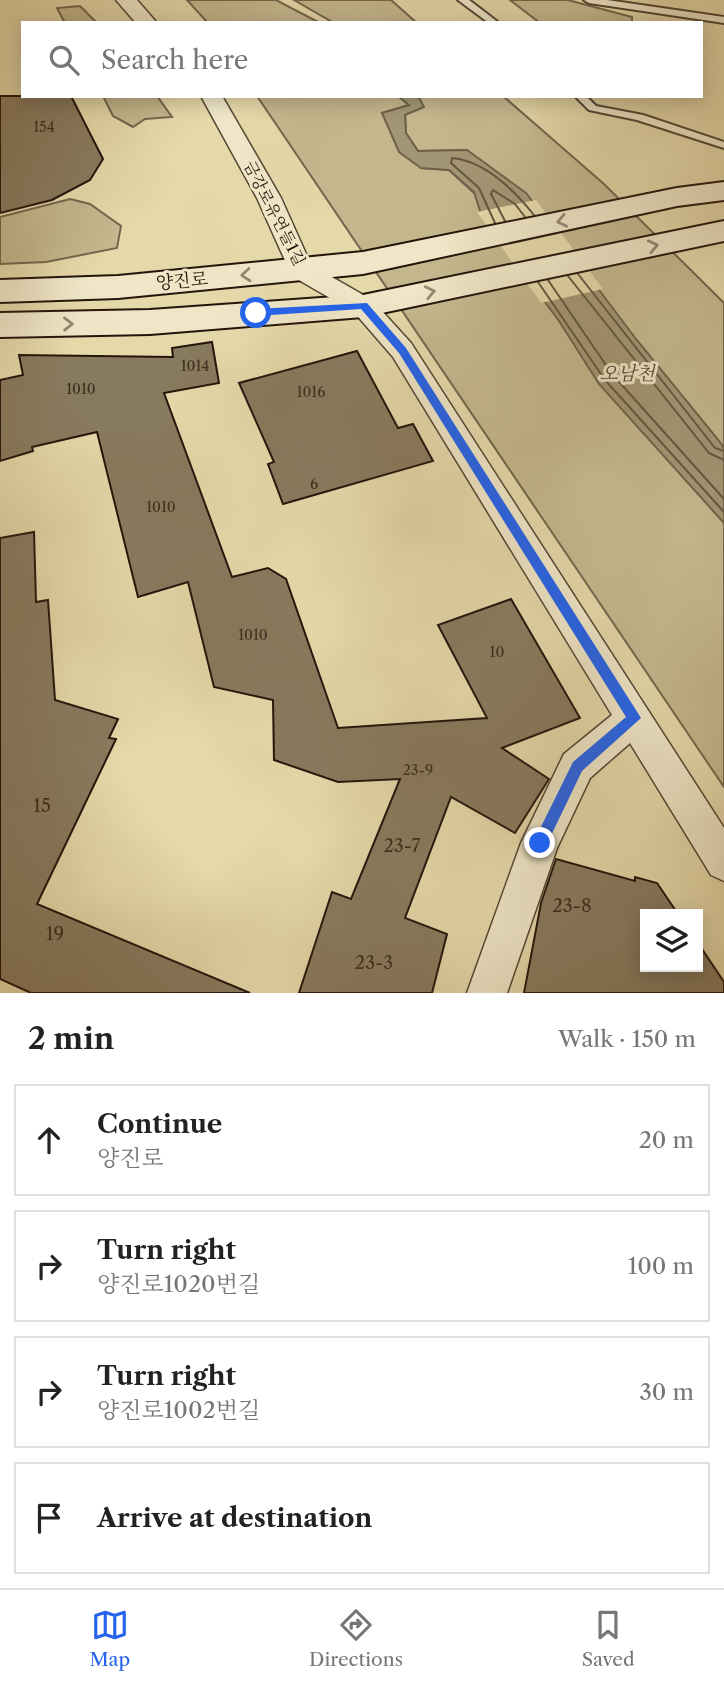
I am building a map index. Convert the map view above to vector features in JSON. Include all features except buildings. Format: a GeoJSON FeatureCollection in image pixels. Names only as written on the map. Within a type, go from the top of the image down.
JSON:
{"type":"FeatureCollection","features":[{"type":"Feature","properties":{"kind":"main road"},"geometry":{"type":"LineString","coordinates":[[677,197],[724,161]]}},
{"type":"Feature","properties":{"kind":"main road"},"geometry":{"type":"LineString","coordinates":[[677,197],[724,191]]}},
{"type":"Feature","properties":{"kind":"main road","name":"양진로"},"geometry":{"type":"LineString","coordinates":[[0,291],[118,286],[363,263],[677,197]]}},
{"type":"Feature","properties":{"kind":"main road"},"geometry":{"type":"LineString","coordinates":[[0,326],[150,322],[363,306],[718,235]]}},
{"type":"Feature","properties":{"kind":"street"},"geometry":{"type":"LineString","coordinates":[[126,0],[145,21]]}},
{"type":"Feature","properties":{"kind":"street","name":"금강로유연들1길"},"geometry":{"type":"LineString","coordinates":[[212,98],[269,198],[301,270],[363,306],[402,350],[724,862]]}},
{"type":"Feature","properties":{"kind":"street"},"geometry":{"type":"LineString","coordinates":[[487,993],[540,843],[577,766],[634,718]]}},
{"type":"Feature","properties":{"kind":"lane"},"geometry":{"type":"LineString","coordinates":[[463,0],[492,21]]}},
{"type":"Feature","properties":{"kind":"lane"},"geometry":{"type":"LineString","coordinates":[[589,0],[724,20]]}},
{"type":"Feature","properties":{"kind":"lane"},"geometry":{"type":"LineString","coordinates":[[582,98],[593,108],[639,117],[724,145]]}},
{"type":"Feature","properties":{"kind":"shaded area"},"geometry":{"type":"Polygon","coordinates":[[[187,0],[276,0],[316,21],[206,21],[187,0]]]}},
{"type":"Feature","properties":{"kind":"shaded area"},"geometry":{"type":"Polygon","coordinates":[[[294,0],[391,0],[415,21],[331,21],[294,0]]]}},
{"type":"Feature","properties":{"kind":"shaded area"},"geometry":{"type":"Polygon","coordinates":[[[510,0],[568,0],[632,17],[632,21],[537,21],[510,0]]]}},
{"type":"Feature","properties":{"kind":"shaded area"},"geometry":{"type":"Polygon","coordinates":[[[80,6],[95,21],[64,21],[57,8],[80,6]]]}},
{"type":"Feature","properties":{"kind":"shaded area"},"geometry":{"type":"Polygon","coordinates":[[[104,98],[158,98],[172,117],[145,119],[133,127],[113,116],[104,98]]]}},
{"type":"Feature","properties":{"kind":"shaded area"},"geometry":{"type":"Polygon","coordinates":[[[258,98],[400,98],[409,105],[382,113],[421,168],[449,170],[474,193],[467,150],[418,151],[406,133],[405,114],[423,107],[419,98],[505,98],[604,184],[724,303],[724,787],[258,98]]]}},
{"type":"Feature","properties":{"kind":"shaded area"},"geometry":{"type":"Polygon","coordinates":[[[70,199],[90,204],[121,226],[117,248],[46,262],[0,264],[0,217],[70,199]]]}},
{"type":"Feature","properties":{"kind":"water","name":"오남천"},"geometry":{"type":"Polygon","coordinates":[[[400,98],[419,98],[424,107],[405,115],[406,133],[418,151],[467,150],[526,193],[636,339],[720,442],[724,448],[724,523],[599,384],[559,321],[482,217],[474,192],[449,170],[421,168],[399,152],[382,113],[409,105],[400,98]]]}},
{"type":"Feature","properties":{"kind":"pier"},"geometry":{"type":"Polygon","coordinates":[[[536,200],[603,289],[541,303],[477,212],[536,200]]]}},
{"type":"Feature","properties":{"kind":"route"},"geometry":{"type":"LineString","coordinates":[[256,313],[363,306],[402,350],[634,718],[577,766],[540,843]]}}]}
